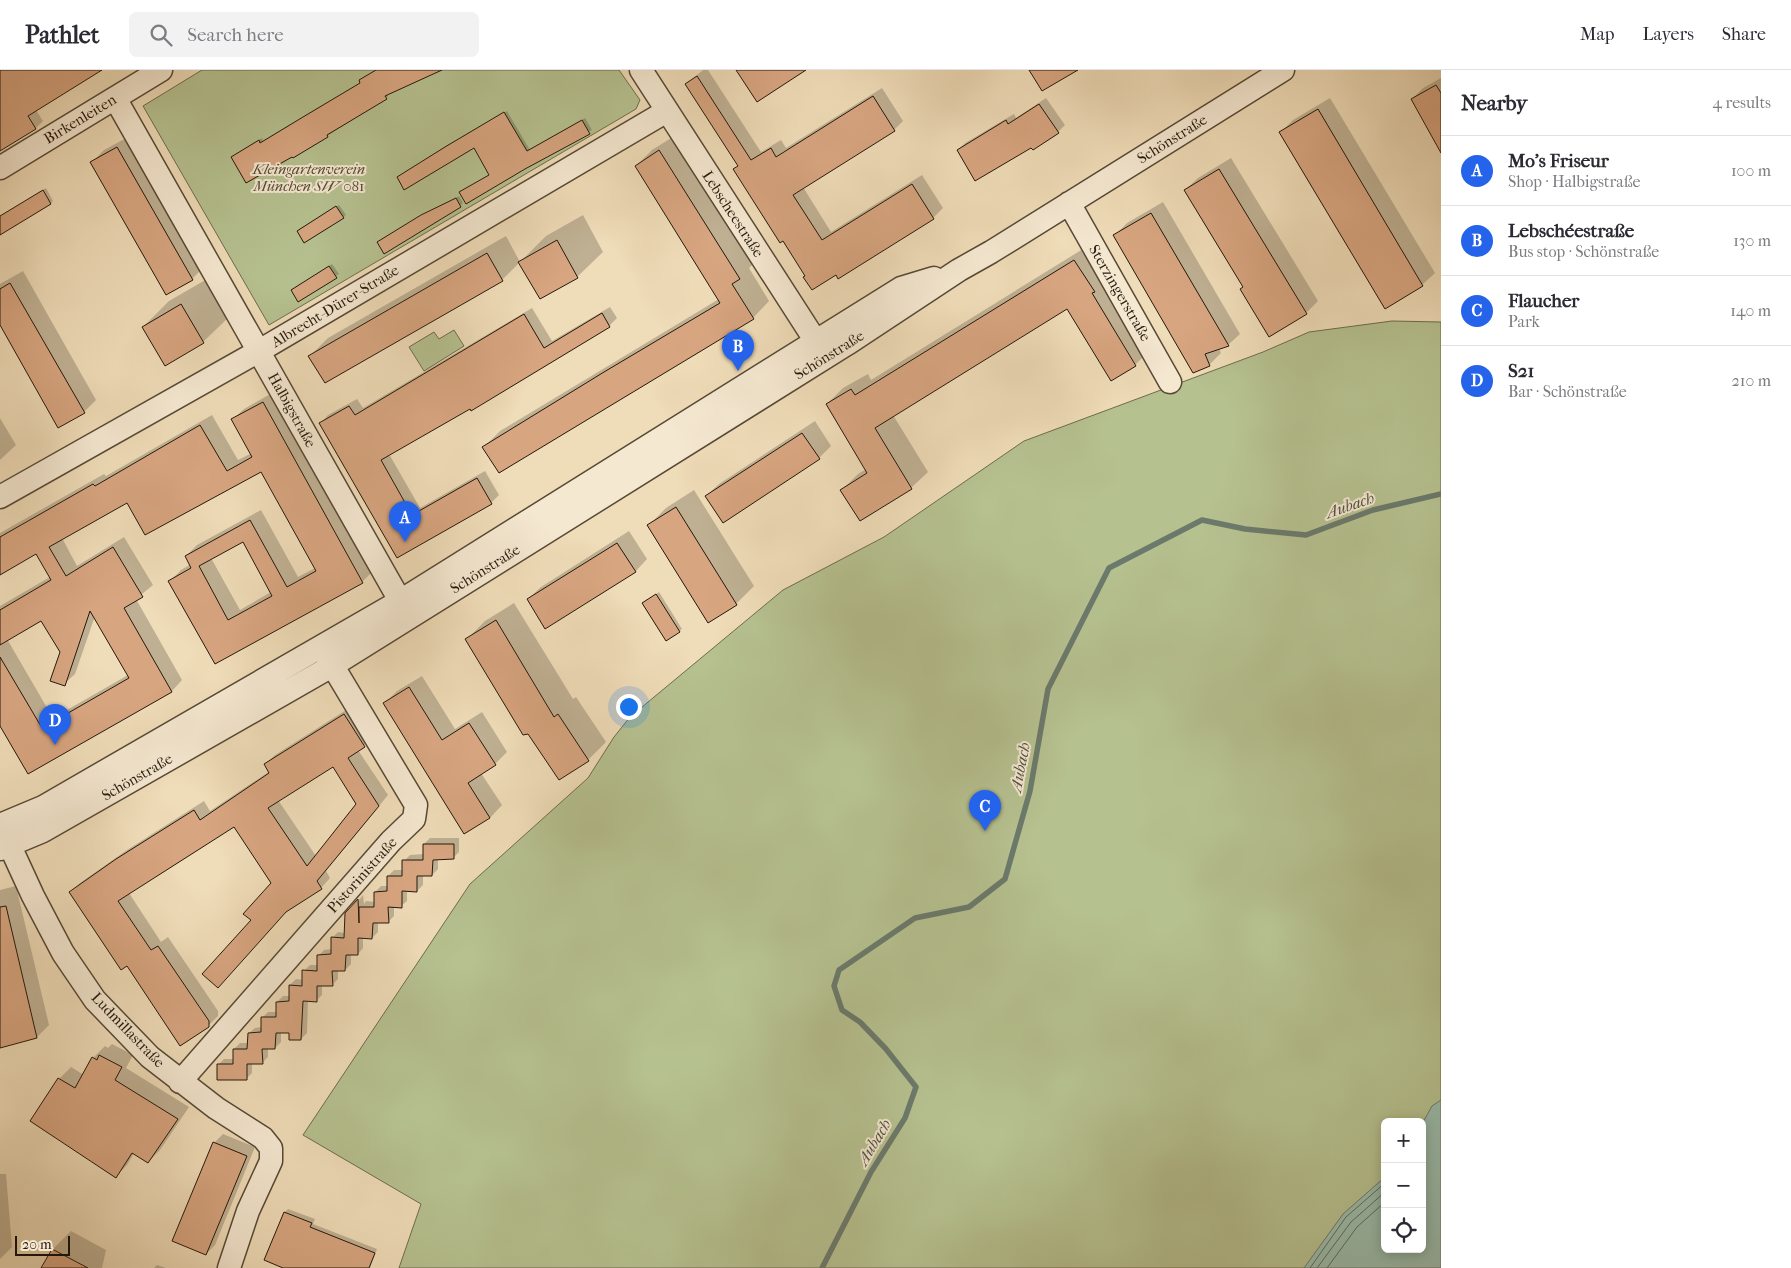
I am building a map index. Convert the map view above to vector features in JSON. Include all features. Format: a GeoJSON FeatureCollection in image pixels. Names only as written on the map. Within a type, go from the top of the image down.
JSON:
{"type":"FeatureCollection","features":[{"type":"Feature","properties":{"kind":"street","name":"Birkenleiten"},"geometry":{"type":"LineString","coordinates":[[0,168],[160,70]]}},
{"type":"Feature","properties":{"kind":"street","name":"Lebscheestraße"},"geometry":{"type":"LineString","coordinates":[[640,70],[820,349]]}},
{"type":"Feature","properties":{"kind":"street","name":"Schönstraße"},"geometry":{"type":"LineString","coordinates":[[5,847],[43,831],[405,609],[820,349],[901,288],[959,270],[1283,70]]}},
{"type":"Feature","properties":{"kind":"street","name":"Halbigstraße"},"geometry":{"type":"LineString","coordinates":[[115,98],[405,609]]}},
{"type":"Feature","properties":{"kind":"street","name":"Albrecht-Dürer-Straße"},"geometry":{"type":"LineString","coordinates":[[0,497],[259,351],[667,111]]}},
{"type":"Feature","properties":{"kind":"street","name":"Sterzingerstraße"},"geometry":{"type":"LineString","coordinates":[[1069,203],[1170,382]]}},
{"type":"Feature","properties":{"kind":"street","name":"Schönstraße"},"geometry":{"type":"LineString","coordinates":[[0,824],[43,808],[327,657]]}},
{"type":"Feature","properties":{"kind":"street","name":"Pistorinistraße"},"geometry":{"type":"LineString","coordinates":[[180,1082],[391,841],[414,819],[416,805],[327,657]]}},
{"type":"Feature","properties":{"kind":"street","name":"Ludmillastraße"},"geometry":{"type":"LineString","coordinates":[[0,824],[5,847],[62,953],[95,1000],[150,1057],[216,1108],[263,1138],[271,1148],[271,1161],[248,1211],[229,1268]]}},
{"type":"Feature","properties":{"kind":"green space","name":"Kleingartenverein München SW 081"},"geometry":{"type":"Polygon","coordinates":[[[202,70],[619,70],[640,100],[636,109],[269,325],[143,106],[202,70]]]}},
{"type":"Feature","properties":{"kind":"green space"},"geometry":{"type":"Polygon","coordinates":[[[1392,321],[1441,322],[1441,1268],[399,1268],[421,1204],[303,1135],[470,884],[588,778],[614,737],[630,717],[783,590],[884,537],[1024,441],[1263,352],[1309,332],[1392,321]]]}},
{"type":"Feature","properties":{"kind":"green space"},"geometry":{"type":"Polygon","coordinates":[[[454,330],[464,346],[424,371],[409,347],[434,332],[439,339],[454,330]]]}},
{"type":"Feature","properties":{"kind":"water"},"geometry":{"type":"Polygon","coordinates":[[[1441,1100],[1441,1268],[1304,1268],[1343,1214],[1381,1181],[1381,1253],[1426,1253],[1425,1118],[1432,1106],[1441,1100]]]}},
{"type":"Feature","properties":{"kind":"building"},"geometry":{"type":"Polygon","coordinates":[[[0,70],[102,70],[28,116],[36,129],[0,151],[0,70]]]}},
{"type":"Feature","properties":{"kind":"building"},"geometry":{"type":"Polygon","coordinates":[[[376,70],[442,70],[385,96],[387,99],[327,135],[328,137],[246,183],[231,157],[259,140],[260,143],[360,83],[359,80],[376,70]]]}},
{"type":"Feature","properties":{"kind":"building"},"geometry":{"type":"Polygon","coordinates":[[[736,70],[806,70],[757,102],[736,70]]]}},
{"type":"Feature","properties":{"kind":"building"},"geometry":{"type":"Polygon","coordinates":[[[1029,70],[1078,70],[1042,91],[1029,70]]]}},
{"type":"Feature","properties":{"kind":"building"},"geometry":{"type":"Polygon","coordinates":[[[697,76],[751,160],[771,148],[776,157],[873,96],[895,131],[793,195],[822,240],[912,184],[934,219],[838,279],[836,275],[812,290],[783,241],[780,243],[733,169],[738,166],[685,84],[697,76]]]}},
{"type":"Feature","properties":{"kind":"building"},"geometry":{"type":"Polygon","coordinates":[[[1436,85],[1441,93],[1441,153],[1411,99],[1436,85]]]}},
{"type":"Feature","properties":{"kind":"building"},"geometry":{"type":"Polygon","coordinates":[[[1039,104],[1059,133],[1033,150],[1031,148],[975,181],[957,150],[1006,120],[1008,124],[1039,104]]]}},
{"type":"Feature","properties":{"kind":"building"},"geometry":{"type":"Polygon","coordinates":[[[1318,109],[1423,286],[1385,309],[1279,132],[1318,109]]]}},
{"type":"Feature","properties":{"kind":"building"},"geometry":{"type":"Polygon","coordinates":[[[504,112],[527,151],[582,120],[590,134],[466,204],[459,192],[489,175],[474,148],[404,190],[397,177],[504,112]]]}},
{"type":"Feature","properties":{"kind":"building"},"geometry":{"type":"Polygon","coordinates":[[[117,147],[193,280],[166,295],[90,162],[117,147]]]}},
{"type":"Feature","properties":{"kind":"building"},"geometry":{"type":"Polygon","coordinates":[[[659,150],[740,279],[732,284],[754,319],[499,473],[482,447],[720,303],[635,166],[659,150]]]}},
{"type":"Feature","properties":{"kind":"building"},"geometry":{"type":"Polygon","coordinates":[[[1219,169],[1307,314],[1269,337],[1240,289],[1243,287],[1184,190],[1219,169]]]}},
{"type":"Feature","properties":{"kind":"building"},"geometry":{"type":"Polygon","coordinates":[[[43,190],[51,204],[0,235],[0,216],[43,190]]]}},
{"type":"Feature","properties":{"kind":"building"},"geometry":{"type":"Polygon","coordinates":[[[456,198],[461,207],[384,254],[377,242],[421,215],[456,198]]]}},
{"type":"Feature","properties":{"kind":"building"},"geometry":{"type":"Polygon","coordinates":[[[336,206],[344,218],[304,243],[297,231],[336,206]]]}},
{"type":"Feature","properties":{"kind":"building"},"geometry":{"type":"Polygon","coordinates":[[[1151,213],[1229,346],[1205,354],[1210,366],[1193,373],[1113,235],[1151,213]]]}},
{"type":"Feature","properties":{"kind":"building"},"geometry":{"type":"Polygon","coordinates":[[[557,240],[578,278],[540,299],[518,262],[557,240]]]}},
{"type":"Feature","properties":{"kind":"building"},"geometry":{"type":"Polygon","coordinates":[[[487,253],[503,281],[325,383],[308,356],[487,253]]]}},
{"type":"Feature","properties":{"kind":"building"},"geometry":{"type":"Polygon","coordinates":[[[1074,260],[1095,292],[1092,293],[1136,366],[1111,381],[1067,309],[875,428],[912,489],[860,521],[840,490],[867,473],[826,404],[851,389],[855,395],[1074,260]]]}},
{"type":"Feature","properties":{"kind":"building"},"geometry":{"type":"Polygon","coordinates":[[[329,266],[337,278],[298,302],[291,290],[329,266]]]}},
{"type":"Feature","properties":{"kind":"building"},"geometry":{"type":"Polygon","coordinates":[[[10,283],[85,413],[58,428],[0,325],[0,289],[10,283]]]}},
{"type":"Feature","properties":{"kind":"building"},"geometry":{"type":"Polygon","coordinates":[[[181,304],[204,343],[165,366],[142,327],[181,304]]]}},
{"type":"Feature","properties":{"kind":"building"},"geometry":{"type":"Polygon","coordinates":[[[602,313],[610,327],[471,411],[470,409],[381,460],[412,515],[477,478],[492,504],[397,558],[319,423],[349,406],[355,415],[524,314],[544,348],[602,313]]]}},
{"type":"Feature","properties":{"kind":"building"},"geometry":{"type":"Polygon","coordinates":[[[263,402],[363,583],[215,664],[168,581],[191,568],[185,556],[250,520],[287,587],[316,571],[261,472],[145,535],[127,503],[49,547],[66,576],[113,547],[143,597],[124,608],[172,692],[28,774],[0,726],[0,657],[42,728],[129,678],[90,611],[65,686],[50,681],[60,652],[41,621],[0,645],[0,610],[51,580],[36,554],[0,575],[0,537],[93,484],[95,486],[200,425],[227,471],[252,457],[231,419],[263,402]],[[243,542],[199,566],[228,620],[272,596],[243,542]]]}},
{"type":"Feature","properties":{"kind":"building"},"geometry":{"type":"Polygon","coordinates":[[[802,433],[820,459],[723,523],[705,496],[802,433]]]}},
{"type":"Feature","properties":{"kind":"building"},"geometry":{"type":"Polygon","coordinates":[[[676,507],[737,605],[708,623],[647,525],[676,507]]]}},
{"type":"Feature","properties":{"kind":"building"},"geometry":{"type":"Polygon","coordinates":[[[617,543],[636,572],[545,629],[527,599],[617,543]]]}},
{"type":"Feature","properties":{"kind":"building"},"geometry":{"type":"Polygon","coordinates":[[[656,594],[680,632],[666,641],[642,603],[656,594]]]}},
{"type":"Feature","properties":{"kind":"building"},"geometry":{"type":"Polygon","coordinates":[[[496,620],[554,717],[558,714],[589,761],[559,780],[528,734],[523,735],[465,639],[496,620]]]}},
{"type":"Feature","properties":{"kind":"building"},"geometry":{"type":"Polygon","coordinates":[[[409,687],[442,740],[469,723],[496,765],[468,783],[490,818],[464,834],[383,703],[409,687]]]}},
{"type":"Feature","properties":{"kind":"building"},"geometry":{"type":"Polygon","coordinates":[[[344,714],[365,747],[348,758],[379,806],[317,881],[322,889],[286,912],[218,988],[202,974],[251,920],[243,914],[271,883],[234,827],[118,901],[151,950],[158,946],[209,1021],[209,1027],[180,1046],[127,966],[121,970],[69,892],[116,859],[194,810],[200,820],[269,773],[264,764],[344,714]],[[333,767],[268,808],[307,866],[356,804],[333,767]]]}},
{"type":"Feature","properties":{"kind":"building"},"geometry":{"type":"Polygon","coordinates":[[[423,844],[454,844],[454,859],[433,860],[432,876],[417,876],[417,892],[402,891],[402,908],[388,907],[389,923],[373,923],[372,939],[358,938],[358,955],[346,955],[345,971],[332,971],[333,986],[317,986],[317,1002],[303,1001],[301,1040],[289,1040],[289,1033],[276,1033],[275,1049],[262,1049],[263,1064],[247,1064],[247,1080],[217,1080],[217,1064],[233,1064],[233,1049],[247,1049],[248,1033],[261,1032],[261,1017],[276,1017],[276,1002],[289,1001],[289,985],[302,986],[302,970],[317,971],[317,955],[331,954],[331,937],[344,938],[345,913],[358,899],[359,923],[359,907],[374,907],[374,892],[387,891],[387,876],[402,876],[402,860],[423,860],[423,844]]]}},
{"type":"Feature","properties":{"kind":"building"},"geometry":{"type":"Polygon","coordinates":[[[6,906],[37,1038],[0,1048],[0,907],[6,906]]]}},
{"type":"Feature","properties":{"kind":"building"},"geometry":{"type":"Polygon","coordinates":[[[99,1055],[122,1067],[115,1080],[178,1119],[148,1163],[132,1153],[116,1178],[30,1121],[58,1078],[75,1088],[92,1057],[97,1060],[99,1055]]]}},
{"type":"Feature","properties":{"kind":"building"},"geometry":{"type":"Polygon","coordinates":[[[213,1142],[247,1156],[206,1255],[172,1241],[213,1142]]]}},
{"type":"Feature","properties":{"kind":"building"},"geometry":{"type":"Polygon","coordinates":[[[284,1212],[312,1223],[310,1227],[375,1253],[369,1268],[283,1268],[264,1260],[284,1212]]]}},
{"type":"Feature","properties":{"kind":"building"},"geometry":{"type":"Polygon","coordinates":[[[52,1249],[88,1268],[41,1268],[52,1249]]]}},
{"type":"Feature","properties":{"kind":"waterway","name":"Aubach"},"geometry":{"type":"LineString","coordinates":[[822,1268],[871,1172],[905,1118],[916,1087],[886,1049],[860,1022],[842,1010],[834,986],[839,970],[915,918],[969,907],[1005,879],[1030,791],[1048,689],[1109,568],[1202,520],[1245,529],[1306,535],[1373,510],[1441,494]]}},
{"type":"Feature","properties":{"kind":"place","name":"Lebschéestraße"},"geometry":{"type":"Point","coordinates":[738,371]}},
{"type":"Feature","properties":{"kind":"place","name":"Mo's Friseur"},"geometry":{"type":"Point","coordinates":[405,542]}},
{"type":"Feature","properties":{"kind":"place","name":"S21"},"geometry":{"type":"Point","coordinates":[55,745]}},
{"type":"Feature","properties":{"kind":"place","name":"Flaucher"},"geometry":{"type":"Point","coordinates":[985,831]}}]}
